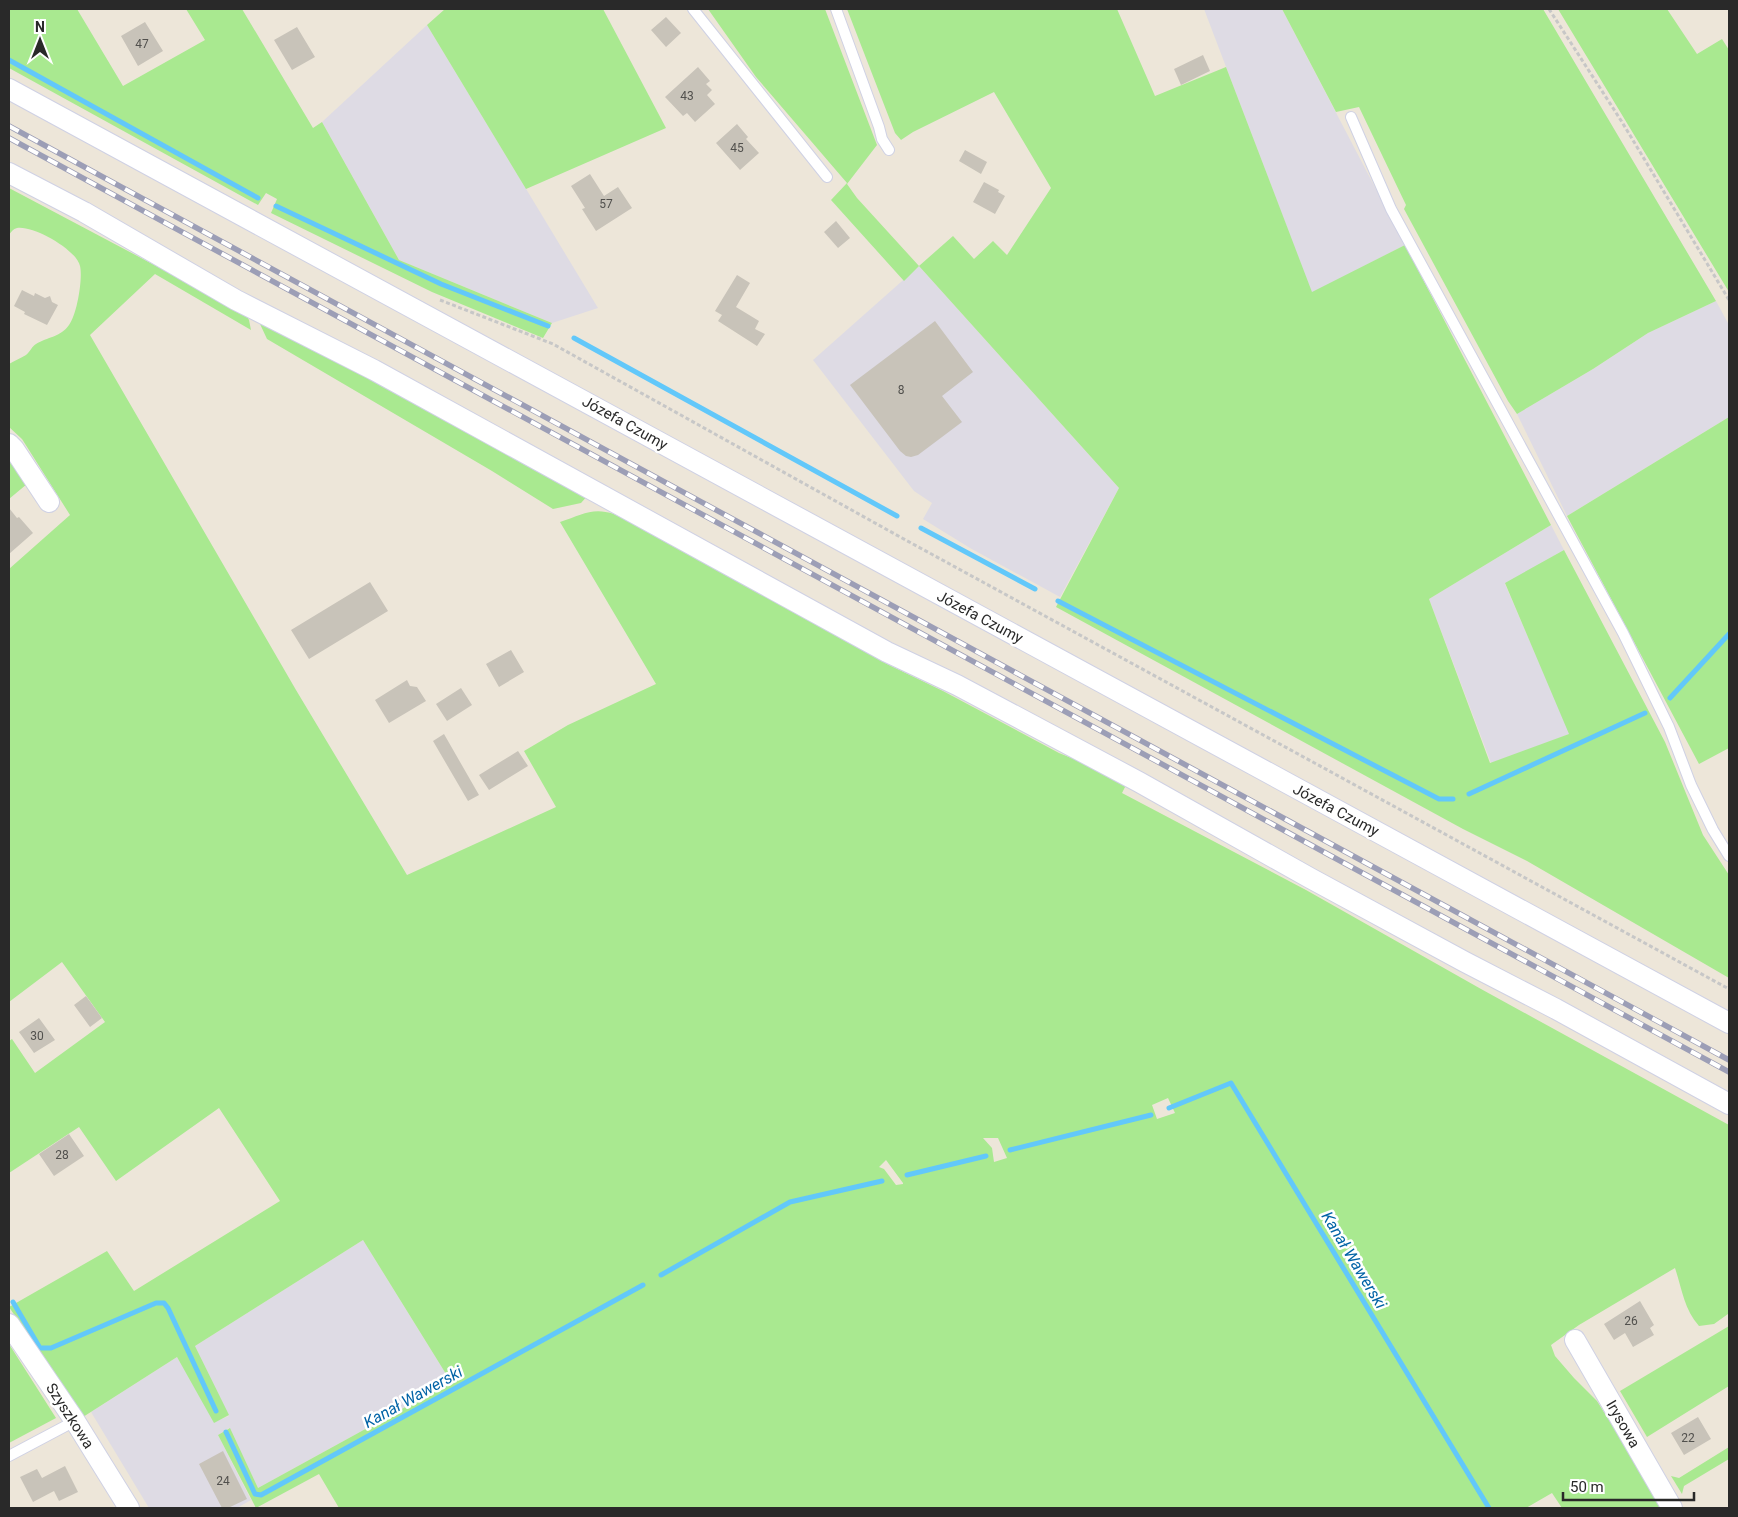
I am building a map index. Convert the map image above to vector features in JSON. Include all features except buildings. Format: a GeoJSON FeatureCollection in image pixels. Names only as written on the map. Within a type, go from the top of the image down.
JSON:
{"type":"FeatureCollection","features":[{"type":"Feature","properties":{"kind":"street","name":"Józefa Czumy"},"geometry":{"type":"LineString","coordinates":[[9,88],[1729,1022]]}},
{"type":"Feature","properties":{"kind":"street"},"geometry":{"type":"LineString","coordinates":[[9,173],[84,212],[236,300],[425,398],[887,652],[957,685],[1139,782],[1318,882],[1729,1104]]}},
{"type":"Feature","properties":{"kind":"street"},"geometry":{"type":"LineString","coordinates":[[9,444],[50,502]]}},
{"type":"Feature","properties":{"kind":"street","name":"Szyszkowa"},"geometry":{"type":"LineString","coordinates":[[9,1324],[75,1421],[130,1508]]}},
{"type":"Feature","properties":{"kind":"street","name":"Irysowa"},"geometry":{"type":"LineString","coordinates":[[1575,1340],[1672,1508]]}},
{"type":"Feature","properties":{"kind":"lane"},"geometry":{"type":"LineString","coordinates":[[693,9],[827,177]]}},
{"type":"Feature","properties":{"kind":"lane"},"geometry":{"type":"LineString","coordinates":[[836,9],[882,139],[889,150]]}},
{"type":"Feature","properties":{"kind":"lane"},"geometry":{"type":"LineString","coordinates":[[1351,117],[1392,209],[1623,632],[1669,727],[1691,785],[1709,822],[1729,856]]}},
{"type":"Feature","properties":{"kind":"lane"},"geometry":{"type":"LineString","coordinates":[[9,1456],[75,1421]]}},
{"type":"Feature","properties":{"kind":"path"},"geometry":{"type":"LineString","coordinates":[[1549,9],[1622,122],[1729,300]]}},
{"type":"Feature","properties":{"kind":"path"},"geometry":{"type":"LineString","coordinates":[[439,300],[553,344],[902,538],[1729,989]]}},
{"type":"Feature","properties":{"kind":"shaded area"},"geometry":{"type":"Polygon","coordinates":[[[1204,9],[1282,9],[1405,245],[1312,293],[1204,9]]]}},
{"type":"Feature","properties":{"kind":"shaded area"},"geometry":{"type":"Polygon","coordinates":[[[427,25],[598,308],[552,323],[399,260],[322,122],[427,25]]]}},
{"type":"Feature","properties":{"kind":"shaded area"},"geometry":{"type":"Polygon","coordinates":[[[919,266],[1119,488],[1060,597],[970,548],[923,519],[932,503],[914,491],[813,360],[919,266]]]}},
{"type":"Feature","properties":{"kind":"shaded area"},"geometry":{"type":"Polygon","coordinates":[[[1716,301],[1729,325],[1729,417],[1567,516],[1517,414],[1593,369],[1648,333],[1716,301]]]}},
{"type":"Feature","properties":{"kind":"shaded area"},"geometry":{"type":"Polygon","coordinates":[[[1551,525],[1564,550],[1505,584],[1570,734],[1491,763],[1429,599],[1551,525]]]}},
{"type":"Feature","properties":{"kind":"shaded area"},"geometry":{"type":"Polygon","coordinates":[[[363,1240],[451,1382],[258,1488],[229,1428],[218,1435],[251,1500],[237,1508],[149,1508],[91,1412],[177,1357],[214,1422],[229,1416],[195,1346],[363,1240]]]}},
{"type":"Feature","properties":{"kind":"green space"},"geometry":{"type":"Polygon","coordinates":[[[9,9],[77,9],[123,86],[205,40],[186,9],[242,9],[313,128],[322,122],[399,260],[552,323],[543,338],[432,292],[271,213],[277,199],[266,193],[258,205],[9,68],[9,9]]]}},
{"type":"Feature","properties":{"kind":"green space"},"geometry":{"type":"Polygon","coordinates":[[[445,9],[603,9],[666,128],[526,189],[427,25],[445,9]]]}},
{"type":"Feature","properties":{"kind":"green space"},"geometry":{"type":"Polygon","coordinates":[[[708,9],[825,9],[877,145],[847,184],[857,198],[919,266],[904,281],[831,200],[847,183],[756,77],[708,9]]]}},
{"type":"Feature","properties":{"kind":"green space"},"geometry":{"type":"Polygon","coordinates":[[[847,9],[1117,9],[1155,96],[1226,67],[1312,292],[1405,245],[1551,525],[1429,599],[1490,763],[1569,734],[1505,583],[1564,550],[1665,742],[1703,835],[1729,875],[1729,978],[1527,861],[1463,829],[1056,607],[1119,488],[919,266],[953,236],[974,259],[993,241],[1007,255],[1051,188],[994,92],[913,132],[901,140],[895,133],[847,9]]]}},
{"type":"Feature","properties":{"kind":"green space"},"geometry":{"type":"Polygon","coordinates":[[[1282,9],[1543,9],[1716,301],[1648,333],[1593,369],[1517,414],[1508,401],[1404,209],[1406,205],[1359,107],[1336,112],[1282,9]]]}},
{"type":"Feature","properties":{"kind":"green space"},"geometry":{"type":"Polygon","coordinates":[[[1558,9],[1667,9],[1697,54],[1722,39],[1729,50],[1729,292],[1558,9]]]}},
{"type":"Feature","properties":{"kind":"green space"},"geometry":{"type":"Polygon","coordinates":[[[9,188],[245,313],[251,330],[155,274],[90,335],[296,690],[407,875],[556,807],[524,751],[568,725],[656,684],[560,522],[587,513],[606,512],[614,514],[701,558],[887,664],[943,691],[1059,753],[1128,781],[1122,793],[1306,890],[1481,989],[1729,1125],[1729,1316],[1728,1314],[1714,1324],[1699,1326],[1690,1313],[1684,1299],[1675,1268],[1579,1325],[1551,1345],[1555,1356],[1597,1401],[1664,1508],[1562,1508],[1552,1493],[1526,1508],[339,1508],[319,1474],[256,1508],[218,1435],[230,1428],[258,1488],[451,1382],[363,1240],[195,1346],[229,1415],[214,1423],[177,1357],[83,1417],[9,1307],[107,1251],[134,1291],[280,1201],[219,1108],[116,1181],[79,1127],[9,1173],[9,1041],[12,1039],[35,1073],[105,1022],[62,962],[9,1002],[9,569],[70,515],[22,439],[9,427],[9,364],[26,355],[36,344],[66,329],[72,320],[77,305],[81,272],[77,260],[71,253],[43,234],[33,230],[17,228],[9,235],[9,188]],[[1168,1098],[1152,1105],[1157,1119],[1175,1113],[1168,1098]],[[983,1138],[992,1148],[994,1162],[1007,1158],[998,1138],[983,1138]],[[886,1160],[879,1167],[884,1169],[896,1185],[903,1184],[886,1160]]]}},
{"type":"Feature","properties":{"kind":"green space"},"geometry":{"type":"Polygon","coordinates":[[[262,320],[589,494],[581,503],[553,509],[267,339],[260,324],[262,320]]]}},
{"type":"Feature","properties":{"kind":"green space"},"geometry":{"type":"Polygon","coordinates":[[[1729,417],[1729,748],[1699,764],[1567,516],[1729,417]]]}},
{"type":"Feature","properties":{"kind":"green space"},"geometry":{"type":"Polygon","coordinates":[[[9,454],[27,484],[9,499],[9,454]]]}},
{"type":"Feature","properties":{"kind":"green space"},"geometry":{"type":"Polygon","coordinates":[[[1729,1326],[1729,1386],[1647,1437],[1620,1391],[1729,1326]]]}},
{"type":"Feature","properties":{"kind":"green space"},"geometry":{"type":"Polygon","coordinates":[[[9,1344],[56,1418],[9,1443],[9,1344]]]}},
{"type":"Feature","properties":{"kind":"green space"},"geometry":{"type":"Polygon","coordinates":[[[1729,1447],[1729,1459],[1684,1486],[1682,1494],[1671,1476],[1679,1478],[1729,1447]]]}},
{"type":"Feature","properties":{"kind":"waterway"},"geometry":{"type":"LineString","coordinates":[[9,60],[258,198]]}},
{"type":"Feature","properties":{"kind":"waterway"},"geometry":{"type":"LineString","coordinates":[[276,206],[441,284],[548,326]]}},
{"type":"Feature","properties":{"kind":"waterway"},"geometry":{"type":"LineString","coordinates":[[574,338],[897,516]]}},
{"type":"Feature","properties":{"kind":"waterway"},"geometry":{"type":"LineString","coordinates":[[921,528],[1035,589]]}},
{"type":"Feature","properties":{"kind":"waterway"},"geometry":{"type":"LineString","coordinates":[[1058,601],[1439,799],[1453,799]]}},
{"type":"Feature","properties":{"kind":"waterway"},"geometry":{"type":"LineString","coordinates":[[1670,698],[1729,634]]}},
{"type":"Feature","properties":{"kind":"waterway"},"geometry":{"type":"LineString","coordinates":[[1469,794],[1645,713]]}},
{"type":"Feature","properties":{"kind":"waterway","name":"Kanał Wawerski"},"geometry":{"type":"LineString","coordinates":[[1169,1108],[1231,1083],[1489,1508]]}},
{"type":"Feature","properties":{"kind":"waterway","name":"Kanał Wawerski"},"geometry":{"type":"LineString","coordinates":[[1010,1150],[1151,1115]]}},
{"type":"Feature","properties":{"kind":"waterway","name":"Kanał Wawerski"},"geometry":{"type":"LineString","coordinates":[[907,1175],[986,1156]]}},
{"type":"Feature","properties":{"kind":"waterway","name":"Kanał Wawerski"},"geometry":{"type":"LineString","coordinates":[[661,1275],[790,1202],[882,1181]]}},
{"type":"Feature","properties":{"kind":"waterway","name":"Kanał Wawerski"},"geometry":{"type":"LineString","coordinates":[[226,1432],[255,1494],[261,1495],[643,1285]]}},
{"type":"Feature","properties":{"kind":"waterway","name":"Kanał Wawerski"},"geometry":{"type":"LineString","coordinates":[[13,1302],[40,1348],[51,1348],[156,1303],[164,1303],[216,1411]]}},
{"type":"Feature","properties":{"kind":"railway"},"geometry":{"type":"LineString","coordinates":[[9,126],[1729,1060]]}},
{"type":"Feature","properties":{"kind":"railway"},"geometry":{"type":"LineString","coordinates":[[9,138],[1729,1072]]}}]}
